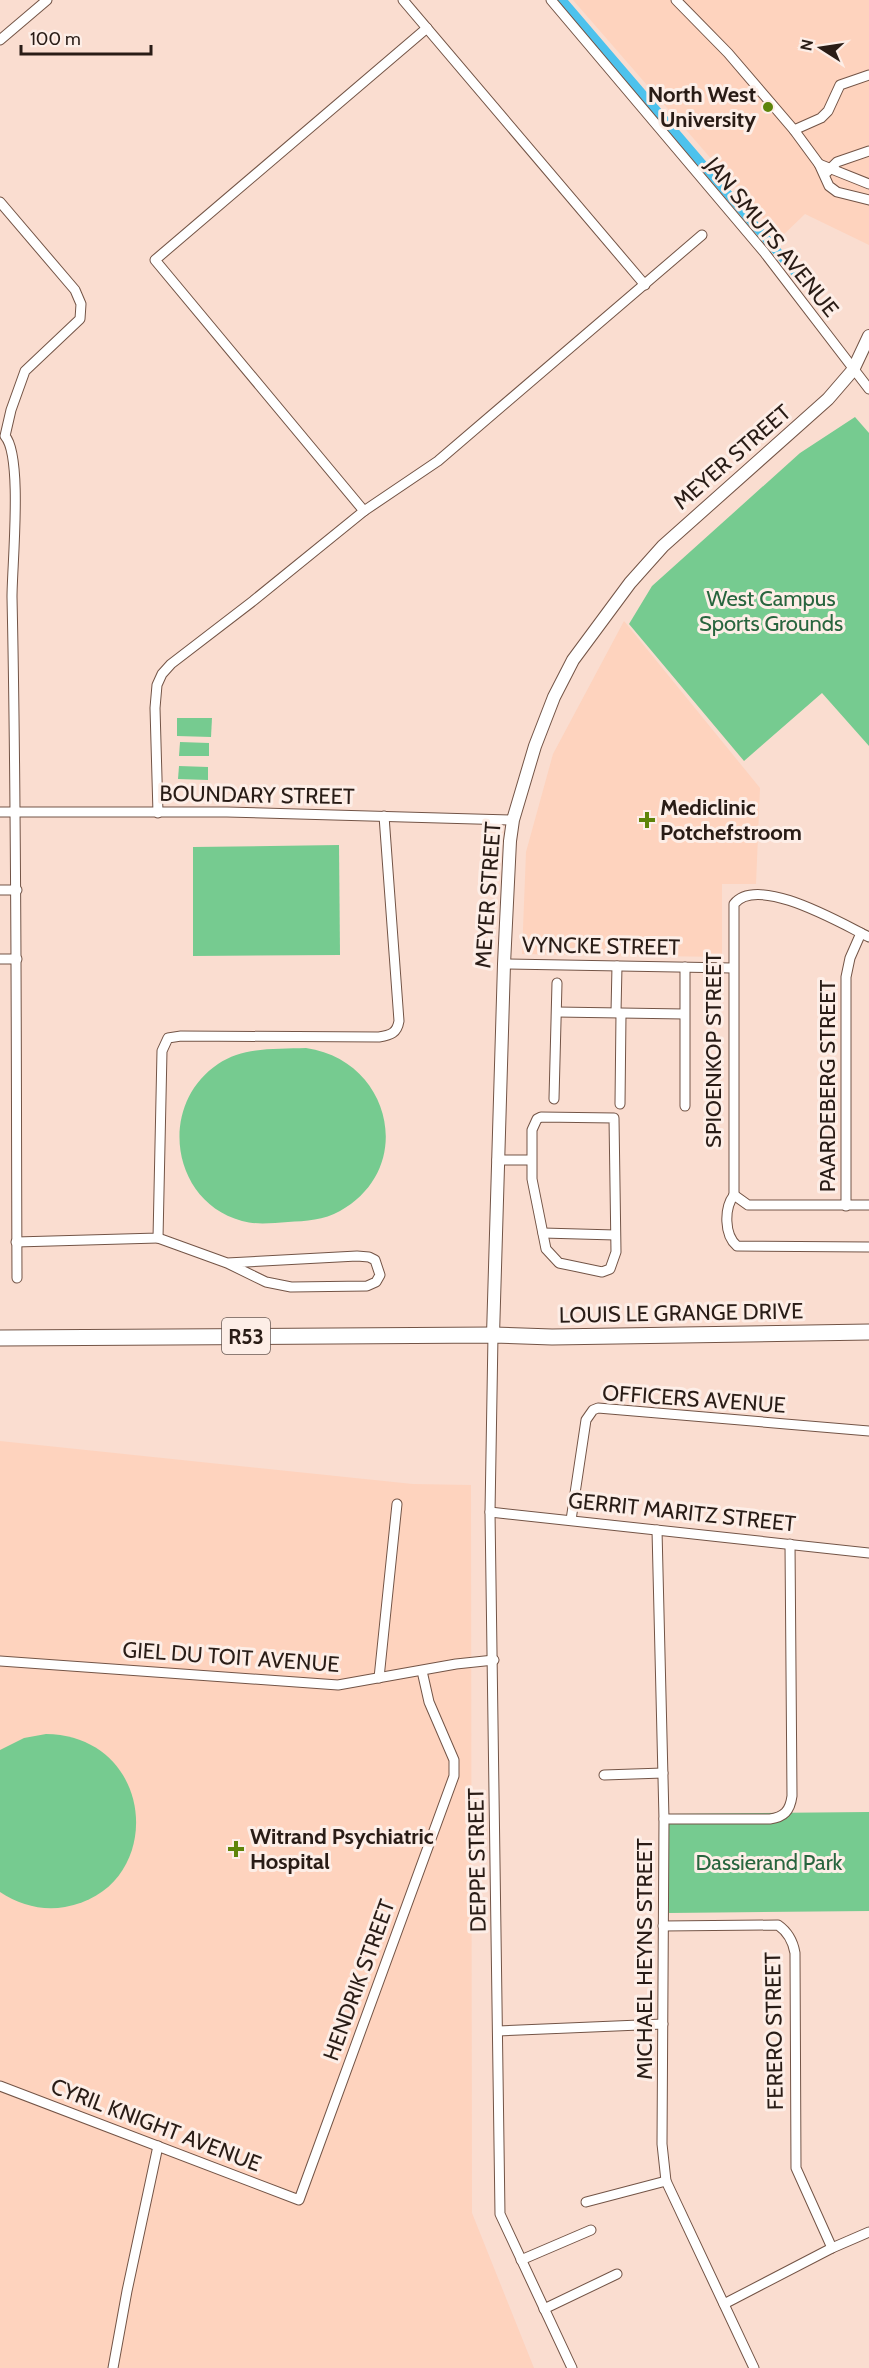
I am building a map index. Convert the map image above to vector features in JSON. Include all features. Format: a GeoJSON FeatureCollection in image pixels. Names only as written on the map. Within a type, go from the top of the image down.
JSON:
{"type":"FeatureCollection","features":[{"type":"Feature","properties":{"kind":"main road","name":"LOUIS LE GRANGE DRIVE"},"geometry":{"type":"LineString","coordinates":[[493,1335],[552,1337],[869,1332]]}},
{"type":"Feature","properties":{"kind":"main road","name":"R53"},"geometry":{"type":"LineString","coordinates":[[0,1338],[493,1335]]}},
{"type":"Feature","properties":{"kind":"street"},"geometry":{"type":"LineString","coordinates":[[0,40],[47,0]]}},
{"type":"Feature","properties":{"kind":"street"},"geometry":{"type":"LineString","coordinates":[[403,0],[645,285]]}},
{"type":"Feature","properties":{"kind":"street","name":"JAN SMUTS AVENUE"},"geometry":{"type":"LineString","coordinates":[[551,0],[764,252],[869,389]]}},
{"type":"Feature","properties":{"kind":"street"},"geometry":{"type":"LineString","coordinates":[[676,0],[728,53],[794,130],[827,173],[829,186],[837,192],[869,200]]}},
{"type":"Feature","properties":{"kind":"street"},"geometry":{"type":"LineString","coordinates":[[364,511],[155,260],[427,28]]}},
{"type":"Feature","properties":{"kind":"street"},"geometry":{"type":"LineString","coordinates":[[794,130],[820,118],[828,111],[840,85],[869,75]]}},
{"type":"Feature","properties":{"kind":"street"},"geometry":{"type":"LineString","coordinates":[[827,173],[851,156],[869,151]]}},
{"type":"Feature","properties":{"kind":"street"},"geometry":{"type":"LineString","coordinates":[[827,173],[869,184]]}},
{"type":"Feature","properties":{"kind":"street"},"geometry":{"type":"LineString","coordinates":[[0,202],[75,290],[81,304],[80,319],[25,371],[3,435],[12,448],[14,474],[12,588],[17,813],[17,1278]]}},
{"type":"Feature","properties":{"kind":"street"},"geometry":{"type":"LineString","coordinates":[[158,813],[155,708],[162,674],[199,641],[253,602],[364,511],[438,461],[702,235]]}},
{"type":"Feature","properties":{"kind":"street","name":"MEYER STREET"},"geometry":{"type":"LineString","coordinates":[[493,1335],[504,964],[513,820],[535,746],[554,697],[573,660],[604,616],[663,546],[810,417],[853,370],[869,336]]}},
{"type":"Feature","properties":{"kind":"street","name":"BOUNDARY STREET"},"geometry":{"type":"LineString","coordinates":[[0,812],[384,816],[513,820]]}},
{"type":"Feature","properties":{"kind":"street"},"geometry":{"type":"LineString","coordinates":[[158,1238],[162,1052],[168,1038],[181,1036],[380,1037],[390,1035],[398,1029],[384,816]]}},
{"type":"Feature","properties":{"kind":"street"},"geometry":{"type":"LineString","coordinates":[[0,890],[16,890]]}},
{"type":"Feature","properties":{"kind":"street","name":"SPIOENKOP STREET"},"geometry":{"type":"LineString","coordinates":[[865,935],[786,898],[763,895],[743,897],[734,904],[732,968],[734,1195],[728,1207],[729,1233],[733,1243],[741,1248],[869,1248]]}},
{"type":"Feature","properties":{"kind":"street","name":"PAARDEBERG STREET"},"geometry":{"type":"LineString","coordinates":[[846,1206],[846,977],[850,958],[865,935]]}},
{"type":"Feature","properties":{"kind":"street"},"geometry":{"type":"LineString","coordinates":[[0,959],[17,959]]}},
{"type":"Feature","properties":{"kind":"street","name":"VYNCKE STREET"},"geometry":{"type":"LineString","coordinates":[[504,964],[732,968]]}},
{"type":"Feature","properties":{"kind":"street"},"geometry":{"type":"LineString","coordinates":[[617,966],[621,1104]]}},
{"type":"Feature","properties":{"kind":"street"},"geometry":{"type":"LineString","coordinates":[[685,967],[685,1106]]}},
{"type":"Feature","properties":{"kind":"street"},"geometry":{"type":"LineString","coordinates":[[554,1099],[557,983]]}},
{"type":"Feature","properties":{"kind":"street"},"geometry":{"type":"LineString","coordinates":[[557,1012],[684,1014]]}},
{"type":"Feature","properties":{"kind":"street"},"geometry":{"type":"LineString","coordinates":[[541,1117],[614,1118],[615,1234],[614,1264],[610,1269],[602,1272],[559,1263],[546,1249],[532,1179],[532,1160],[532,1130],[537,1119],[541,1117]]}},
{"type":"Feature","properties":{"kind":"street"},"geometry":{"type":"LineString","coordinates":[[497,1160],[532,1160]]}},
{"type":"Feature","properties":{"kind":"street"},"geometry":{"type":"LineString","coordinates":[[734,1195],[748,1205],[869,1205]]}},
{"type":"Feature","properties":{"kind":"street"},"geometry":{"type":"LineString","coordinates":[[543,1233],[615,1234]]}},
{"type":"Feature","properties":{"kind":"street"},"geometry":{"type":"LineString","coordinates":[[16,1242],[158,1238],[227,1263],[266,1282],[291,1287],[367,1286],[376,1282],[380,1275],[375,1260],[357,1256],[227,1263]]}},
{"type":"Feature","properties":{"kind":"street","name":"DEPPE STREET"},"geometry":{"type":"LineString","coordinates":[[493,1335],[490,1512],[494,1660],[500,2214],[572,2368]]}},
{"type":"Feature","properties":{"kind":"street","name":"OFFICERS AVENUE"},"geometry":{"type":"LineString","coordinates":[[571,1520],[586,1420],[593,1410],[598,1408],[869,1431]]}},
{"type":"Feature","properties":{"kind":"street"},"geometry":{"type":"LineString","coordinates":[[379,1678],[397,1504]]}},
{"type":"Feature","properties":{"kind":"street","name":"GERRIT MARITZ STREET"},"geometry":{"type":"LineString","coordinates":[[490,1512],[869,1553]]}},
{"type":"Feature","properties":{"kind":"street","name":"MICHAEL HEYNS STREET"},"geometry":{"type":"LineString","coordinates":[[657,1530],[664,1819],[662,2144],[666,2181],[754,2368]]}},
{"type":"Feature","properties":{"kind":"street"},"geometry":{"type":"LineString","coordinates":[[664,1819],[770,1819],[784,1815],[789,1808],[792,1796],[790,1544]]}},
{"type":"Feature","properties":{"kind":"street","name":"GIEL DU TOIT AVENUE"},"geometry":{"type":"LineString","coordinates":[[0,1661],[338,1685],[494,1660]]}},
{"type":"Feature","properties":{"kind":"street","name":"HENDRIK STREET"},"geometry":{"type":"LineString","coordinates":[[299,2200],[454,1776],[454,1760],[429,1702],[422,1671]]}},
{"type":"Feature","properties":{"kind":"street"},"geometry":{"type":"LineString","coordinates":[[604,1775],[663,1773]]}},
{"type":"Feature","properties":{"kind":"street","name":"FERERO STREET"},"geometry":{"type":"LineString","coordinates":[[663,1926],[778,1925],[787,1932],[795,1953],[796,2168],[832,2248]]}},
{"type":"Feature","properties":{"kind":"street"},"geometry":{"type":"LineString","coordinates":[[498,2031],[663,2024]]}},
{"type":"Feature","properties":{"kind":"street","name":"CYRIL KNIGHT AVENUE"},"geometry":{"type":"LineString","coordinates":[[0,2086],[89,2122],[299,2200]]}},
{"type":"Feature","properties":{"kind":"street"},"geometry":{"type":"LineString","coordinates":[[113,2368],[158,2146]]}},
{"type":"Feature","properties":{"kind":"street"},"geometry":{"type":"LineString","coordinates":[[586,2202],[666,2181]]}},
{"type":"Feature","properties":{"kind":"street"},"geometry":{"type":"LineString","coordinates":[[521,2260],[591,2230]]}},
{"type":"Feature","properties":{"kind":"street"},"geometry":{"type":"LineString","coordinates":[[724,2304],[832,2248],[869,2232]]}},
{"type":"Feature","properties":{"kind":"street"},"geometry":{"type":"LineString","coordinates":[[544,2309],[617,2274]]}},
{"type":"Feature","properties":{"kind":"shaded area","name":"North West University"},"geometry":{"type":"Polygon","coordinates":[[[573,0],[869,0],[869,245],[805,214],[780,238],[573,0]]]}},
{"type":"Feature","properties":{"kind":"shaded area","name":"Mediclinic Potchefstroom"},"geometry":{"type":"Polygon","coordinates":[[[624,621],[760,788],[756,884],[722,884],[722,957],[522,954],[526,852],[553,754],[624,621]]]}},
{"type":"Feature","properties":{"kind":"shaded area","name":"Witrand Psychiatric Hospital"},"geometry":{"type":"Polygon","coordinates":[[[0,1441],[413,1484],[471,1485],[472,2213],[534,2368],[0,2368],[0,1441]]]}},
{"type":"Feature","properties":{"kind":"green space","name":"West Campus Sports Grounds"},"geometry":{"type":"Polygon","coordinates":[[[855,417],[869,433],[869,746],[822,693],[744,761],[629,624],[652,586],[800,453],[855,417]]]}},
{"type":"Feature","properties":{"kind":"green space"},"geometry":{"type":"Polygon","coordinates":[[[177,718],[212,718],[211,737],[177,736],[177,718]]]}},
{"type":"Feature","properties":{"kind":"green space"},"geometry":{"type":"Polygon","coordinates":[[[180,742],[209,743],[209,756],[179,756],[180,742]]]}},
{"type":"Feature","properties":{"kind":"green space"},"geometry":{"type":"Polygon","coordinates":[[[179,766],[208,767],[208,780],[178,779],[179,766]]]}},
{"type":"Feature","properties":{"kind":"green space"},"geometry":{"type":"Polygon","coordinates":[[[339,845],[340,955],[193,956],[193,847],[339,845]]]}},
{"type":"Feature","properties":{"kind":"green space"},"geometry":{"type":"Polygon","coordinates":[[[306,1048],[335,1057],[358,1072],[374,1094],[384,1118],[385,1144],[379,1169],[364,1192],[334,1214],[295,1222],[242,1221],[218,1210],[200,1194],[187,1174],[180,1151],[180,1127],[186,1103],[199,1082],[228,1058],[260,1050],[306,1048]]]}},
{"type":"Feature","properties":{"kind":"green space"},"geometry":{"type":"Polygon","coordinates":[[[46,1734],[83,1741],[111,1759],[128,1785],[136,1814],[133,1845],[121,1873],[98,1894],[65,1907],[56,1908],[31,1906],[0,1892],[0,1750],[24,1738],[46,1734]]]}},
{"type":"Feature","properties":{"kind":"green space","name":"Dassierand Park"},"geometry":{"type":"Polygon","coordinates":[[[869,1812],[869,1911],[669,1913],[669,1814],[869,1812]]]}},
{"type":"Feature","properties":{"kind":"waterway"},"geometry":{"type":"LineString","coordinates":[[562,0],[799,277]]}},
{"type":"Feature","properties":{"kind":"place","name":"North West University"},"geometry":{"type":"Point","coordinates":[768,107]}},
{"type":"Feature","properties":{"kind":"place","name":"Mediclinic Potchefstroom"},"geometry":{"type":"Point","coordinates":[647,820]}},
{"type":"Feature","properties":{"kind":"place","name":"Witrand Psychiatric Hospital"},"geometry":{"type":"Point","coordinates":[236,1849]}}]}
